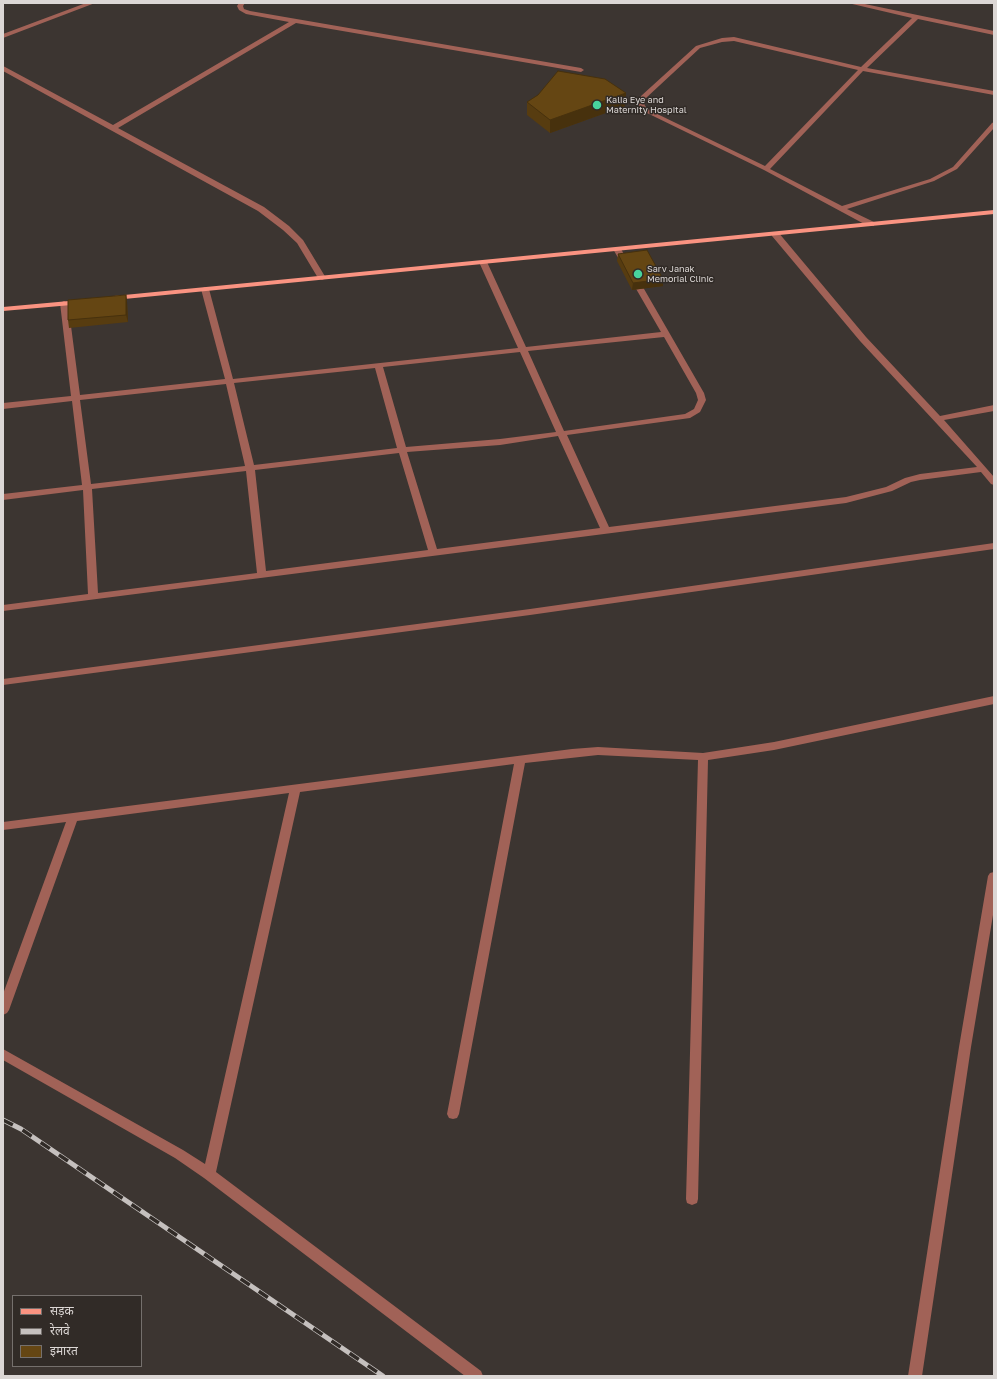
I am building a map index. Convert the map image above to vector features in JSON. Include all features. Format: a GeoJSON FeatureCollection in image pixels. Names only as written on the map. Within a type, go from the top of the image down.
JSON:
{"type":"FeatureCollection","features":[{"type":"Feature","properties":{"kind":"main road"},"geometry":{"type":"LineString","coordinates":[[103,299],[994,212]]}},
{"type":"Feature","properties":{"kind":"main road"},"geometry":{"type":"LineString","coordinates":[[3,309],[88,301]]}},
{"type":"Feature","properties":{"kind":"street"},"geometry":{"type":"LineString","coordinates":[[3,36],[92,3]]}},
{"type":"Feature","properties":{"kind":"street"},"geometry":{"type":"LineString","coordinates":[[242,3],[240,6],[242,10],[248,13],[581,70]]}},
{"type":"Feature","properties":{"kind":"street"},"geometry":{"type":"LineString","coordinates":[[851,3],[916,18],[994,33]]}},
{"type":"Feature","properties":{"kind":"street"},"geometry":{"type":"LineString","coordinates":[[766,169],[862,69],[916,18]]}},
{"type":"Feature","properties":{"kind":"street"},"geometry":{"type":"LineString","coordinates":[[113,128],[295,21]]}},
{"type":"Feature","properties":{"kind":"street"},"geometry":{"type":"LineString","coordinates":[[871,224],[766,169],[649,112],[642,106],[641,103],[643,97],[698,47],[722,40],[734,39],[862,69],[994,92]]}},
{"type":"Feature","properties":{"kind":"street"},"geometry":{"type":"LineString","coordinates":[[3,68],[261,209],[286,228],[300,242],[322,278]]}},
{"type":"Feature","properties":{"kind":"street"},"geometry":{"type":"LineString","coordinates":[[842,208],[932,180],[955,168],[994,124]]}},
{"type":"Feature","properties":{"kind":"street"},"geometry":{"type":"LineString","coordinates":[[775,234],[863,339],[994,482]]}},
{"type":"Feature","properties":{"kind":"street"},"geometry":{"type":"LineString","coordinates":[[3,497],[402,450],[500,442],[687,416],[697,410],[702,400],[700,393],[617,249]]}},
{"type":"Feature","properties":{"kind":"street"},"geometry":{"type":"LineString","coordinates":[[483,262],[563,434],[606,531]]}},
{"type":"Feature","properties":{"kind":"street"},"geometry":{"type":"LineString","coordinates":[[205,289],[230,382],[250,468],[262,575]]}},
{"type":"Feature","properties":{"kind":"street"},"geometry":{"type":"LineString","coordinates":[[64,303],[87,487],[93,596]]}},
{"type":"Feature","properties":{"kind":"street"},"geometry":{"type":"LineString","coordinates":[[3,406],[666,334]]}},
{"type":"Feature","properties":{"kind":"street"},"geometry":{"type":"LineString","coordinates":[[379,366],[402,450],[434,552]]}},
{"type":"Feature","properties":{"kind":"street"},"geometry":{"type":"LineString","coordinates":[[937,419],[994,408]]}},
{"type":"Feature","properties":{"kind":"street"},"geometry":{"type":"LineString","coordinates":[[3,608],[846,500],[889,490],[908,480],[920,477],[983,469]]}},
{"type":"Feature","properties":{"kind":"street"},"geometry":{"type":"LineString","coordinates":[[3,682],[522,613],[994,546]]}},
{"type":"Feature","properties":{"kind":"street"},"geometry":{"type":"LineString","coordinates":[[3,826],[598,751],[703,756],[774,746],[994,700]]}},
{"type":"Feature","properties":{"kind":"street"},"geometry":{"type":"LineString","coordinates":[[692,1199],[703,756]]}},
{"type":"Feature","properties":{"kind":"street"},"geometry":{"type":"LineString","coordinates":[[453,1114],[520,761]]}},
{"type":"Feature","properties":{"kind":"street"},"geometry":{"type":"LineString","coordinates":[[209,1174],[295,789]]}},
{"type":"Feature","properties":{"kind":"street"},"geometry":{"type":"LineString","coordinates":[[3,1010],[73,817]]}},
{"type":"Feature","properties":{"kind":"street"},"geometry":{"type":"LineString","coordinates":[[915,1376],[965,1047],[994,876]]}},
{"type":"Feature","properties":{"kind":"street"},"geometry":{"type":"LineString","coordinates":[[3,1054],[179,1154],[209,1174],[476,1376]]}},
{"type":"Feature","properties":{"kind":"building"},"geometry":{"type":"Polygon","coordinates":[[[558,71],[605,79],[626,93],[550,120],[527,102],[538,95],[558,71]]]}},
{"type":"Feature","properties":{"kind":"building"},"geometry":{"type":"Polygon","coordinates":[[[647,250],[663,279],[633,283],[618,254],[647,250]]]}},
{"type":"Feature","properties":{"kind":"building"},"geometry":{"type":"Polygon","coordinates":[[[126,295],[126,315],[68,320],[68,300],[126,295]]]}},
{"type":"Feature","properties":{"kind":"railway"},"geometry":{"type":"LineString","coordinates":[[3,1120],[21,1129],[383,1376]]}},
{"type":"Feature","properties":{"kind":"place","name":"Kalia Eye and Maternity Hospital"},"geometry":{"type":"Point","coordinates":[597,105]}},
{"type":"Feature","properties":{"kind":"place","name":"Sarv Janak Memorial Clinic"},"geometry":{"type":"Point","coordinates":[638,274]}}]}
